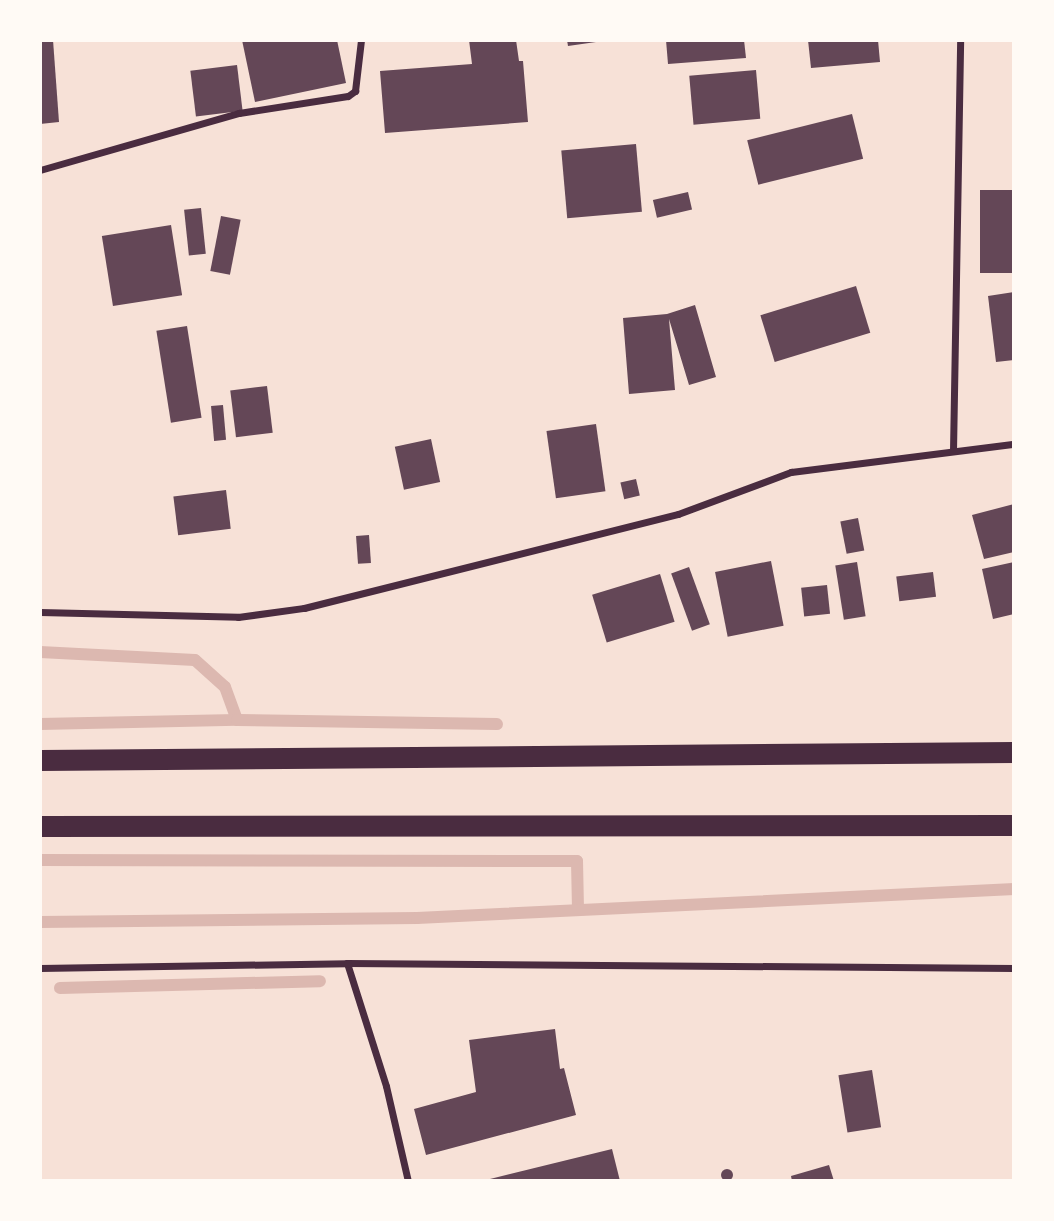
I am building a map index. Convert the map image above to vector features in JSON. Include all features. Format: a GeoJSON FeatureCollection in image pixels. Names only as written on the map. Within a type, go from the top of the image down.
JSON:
{"type":"FeatureCollection","features":[{"type":"Feature","properties":{"kind":"highway"},"geometry":{"type":"LineString","coordinates":[[40,760],[1014,752]]}},
{"type":"Feature","properties":{"kind":"highway"},"geometry":{"type":"LineString","coordinates":[[40,827],[1014,825]]}},
{"type":"Feature","properties":{"kind":"street"},"geometry":{"type":"LineString","coordinates":[[40,170],[239,113],[348,96],[355,91],[361,40]]}},
{"type":"Feature","properties":{"kind":"street"},"geometry":{"type":"LineString","coordinates":[[953,451],[960,40]]}},
{"type":"Feature","properties":{"kind":"street"},"geometry":{"type":"LineString","coordinates":[[40,612],[238,617],[304,608],[678,514],[791,472],[1014,444]]}},
{"type":"Feature","properties":{"kind":"street"},"geometry":{"type":"LineString","coordinates":[[40,968],[347,963],[1014,968]]}},
{"type":"Feature","properties":{"kind":"street"},"geometry":{"type":"LineString","coordinates":[[347,963],[386,1086],[408,1181]]}},
{"type":"Feature","properties":{"kind":"building"},"geometry":{"type":"Polygon","coordinates":[[[40,40],[53,40],[59,122],[40,124],[40,40]]]}},
{"type":"Feature","properties":{"kind":"building"},"geometry":{"type":"Polygon","coordinates":[[[242,40],[337,40],[346,83],[255,102],[242,40]]]}},
{"type":"Feature","properties":{"kind":"building"},"geometry":{"type":"Polygon","coordinates":[[[469,40],[516,40],[519,61],[523,61],[528,122],[385,133],[380,71],[472,64],[469,40]]]}},
{"type":"Feature","properties":{"kind":"building"},"geometry":{"type":"Polygon","coordinates":[[[567,40],[596,40],[596,42],[568,46],[567,40]]]}},
{"type":"Feature","properties":{"kind":"building"},"geometry":{"type":"Polygon","coordinates":[[[666,40],[744,40],[746,58],[668,64],[666,40]]]}},
{"type":"Feature","properties":{"kind":"building"},"geometry":{"type":"Polygon","coordinates":[[[808,40],[878,40],[880,62],[811,68],[808,40]]]}},
{"type":"Feature","properties":{"kind":"building"},"geometry":{"type":"Polygon","coordinates":[[[237,65],[243,111],[196,116],[190,71],[237,65]]]}},
{"type":"Feature","properties":{"kind":"building"},"geometry":{"type":"Polygon","coordinates":[[[756,70],[760,119],[694,125],[689,76],[756,70]]]}},
{"type":"Feature","properties":{"kind":"building"},"geometry":{"type":"Polygon","coordinates":[[[852,114],[863,159],[758,185],[747,140],[852,114]]]}},
{"type":"Feature","properties":{"kind":"building"},"geometry":{"type":"Polygon","coordinates":[[[636,144],[642,212],[567,218],[561,151],[636,144]]]}},
{"type":"Feature","properties":{"kind":"building"},"geometry":{"type":"Polygon","coordinates":[[[980,190],[1014,190],[1014,273],[980,273],[980,190]]]}},
{"type":"Feature","properties":{"kind":"building"},"geometry":{"type":"Polygon","coordinates":[[[688,192],[692,210],[657,218],[653,200],[688,192]]]}},
{"type":"Feature","properties":{"kind":"building"},"geometry":{"type":"Polygon","coordinates":[[[201,208],[206,254],[189,256],[184,210],[201,208]]]}},
{"type":"Feature","properties":{"kind":"building"},"geometry":{"type":"Polygon","coordinates":[[[221,216],[241,220],[230,275],[210,271],[221,216]]]}},
{"type":"Feature","properties":{"kind":"building"},"geometry":{"type":"Polygon","coordinates":[[[171,225],[182,295],[113,306],[102,236],[171,225]]]}},
{"type":"Feature","properties":{"kind":"building"},"geometry":{"type":"Polygon","coordinates":[[[856,286],[870,333],[775,362],[760,315],[856,286]]]}},
{"type":"Feature","properties":{"kind":"building"},"geometry":{"type":"Polygon","coordinates":[[[1014,292],[1014,360],[996,362],[988,296],[1014,292]]]}},
{"type":"Feature","properties":{"kind":"building"},"geometry":{"type":"Polygon","coordinates":[[[695,305],[716,377],[689,385],[669,319],[675,390],[629,394],[623,318],[667,314],[695,305]]]}},
{"type":"Feature","properties":{"kind":"building"},"geometry":{"type":"Polygon","coordinates":[[[187,326],[202,418],[171,423],[156,331],[187,326]]]}},
{"type":"Feature","properties":{"kind":"building"},"geometry":{"type":"Polygon","coordinates":[[[267,386],[273,433],[236,437],[230,391],[267,386]]]}},
{"type":"Feature","properties":{"kind":"building"},"geometry":{"type":"Polygon","coordinates":[[[223,405],[226,440],[214,441],[211,406],[223,405]]]}},
{"type":"Feature","properties":{"kind":"building"},"geometry":{"type":"Polygon","coordinates":[[[596,424],[605,491],[556,498],[546,431],[596,424]]]}},
{"type":"Feature","properties":{"kind":"building"},"geometry":{"type":"Polygon","coordinates":[[[431,439],[440,482],[404,490],[395,447],[431,439]]]}},
{"type":"Feature","properties":{"kind":"building"},"geometry":{"type":"Polygon","coordinates":[[[636,479],[640,496],[624,499],[620,483],[636,479]]]}},
{"type":"Feature","properties":{"kind":"building"},"geometry":{"type":"Polygon","coordinates":[[[226,490],[231,529],[178,535],[173,496],[226,490]]]}},
{"type":"Feature","properties":{"kind":"building"},"geometry":{"type":"Polygon","coordinates":[[[1014,504],[1014,552],[984,559],[972,515],[1014,504]]]}},
{"type":"Feature","properties":{"kind":"building"},"geometry":{"type":"Polygon","coordinates":[[[858,518],[864,550],[847,554],[840,521],[858,518]]]}},
{"type":"Feature","properties":{"kind":"building"},"geometry":{"type":"Polygon","coordinates":[[[369,535],[371,563],[358,564],[356,536],[369,535]]]}},
{"type":"Feature","properties":{"kind":"building"},"geometry":{"type":"Polygon","coordinates":[[[771,561],[784,626],[728,637],[715,572],[771,561]]]}},
{"type":"Feature","properties":{"kind":"building"},"geometry":{"type":"Polygon","coordinates":[[[857,562],[866,616],[844,620],[835,565],[857,562]]]}},
{"type":"Feature","properties":{"kind":"building"},"geometry":{"type":"Polygon","coordinates":[[[1014,562],[1014,614],[993,619],[982,569],[1014,562]]]}},
{"type":"Feature","properties":{"kind":"building"},"geometry":{"type":"Polygon","coordinates":[[[689,567],[710,624],[692,631],[671,573],[689,567]]]}},
{"type":"Feature","properties":{"kind":"building"},"geometry":{"type":"Polygon","coordinates":[[[933,572],[936,597],[899,601],[896,577],[933,572]]]}},
{"type":"Feature","properties":{"kind":"building"},"geometry":{"type":"Polygon","coordinates":[[[660,574],[675,622],[607,643],[592,595],[660,574]]]}},
{"type":"Feature","properties":{"kind":"building"},"geometry":{"type":"Polygon","coordinates":[[[827,585],[830,614],[804,617],[801,588],[827,585]]]}},
{"type":"Feature","properties":{"kind":"building"},"geometry":{"type":"Polygon","coordinates":[[[555,1029],[560,1069],[564,1068],[576,1115],[426,1155],[414,1109],[476,1092],[469,1040],[555,1029]]]}},
{"type":"Feature","properties":{"kind":"building"},"geometry":{"type":"Polygon","coordinates":[[[872,1070],[881,1127],[847,1133],[838,1075],[872,1070]]]}},
{"type":"Feature","properties":{"kind":"building"},"geometry":{"type":"Polygon","coordinates":[[[612,1149],[620,1181],[486,1181],[486,1180],[612,1149]]]}},
{"type":"Feature","properties":{"kind":"building"},"geometry":{"type":"Polygon","coordinates":[[[829,1165],[834,1181],[792,1181],[791,1176],[829,1165]]]}},
{"type":"Feature","properties":{"kind":"building"},"geometry":{"type":"Polygon","coordinates":[[[727,1169],[733,1175],[727,1181],[721,1175],[727,1169]]]}},
{"type":"Feature","properties":{"kind":"waterway"},"geometry":{"type":"LineString","coordinates":[[40,652],[195,660],[225,687],[237,720]]}},
{"type":"Feature","properties":{"kind":"waterway"},"geometry":{"type":"LineString","coordinates":[[40,724],[237,720],[497,724]]}},
{"type":"Feature","properties":{"kind":"waterway"},"geometry":{"type":"LineString","coordinates":[[40,860],[577,861],[578,910]]}},
{"type":"Feature","properties":{"kind":"waterway"},"geometry":{"type":"LineString","coordinates":[[40,922],[417,918],[1014,889]]}},
{"type":"Feature","properties":{"kind":"waterway"},"geometry":{"type":"LineString","coordinates":[[60,988],[320,981]]}}]}
